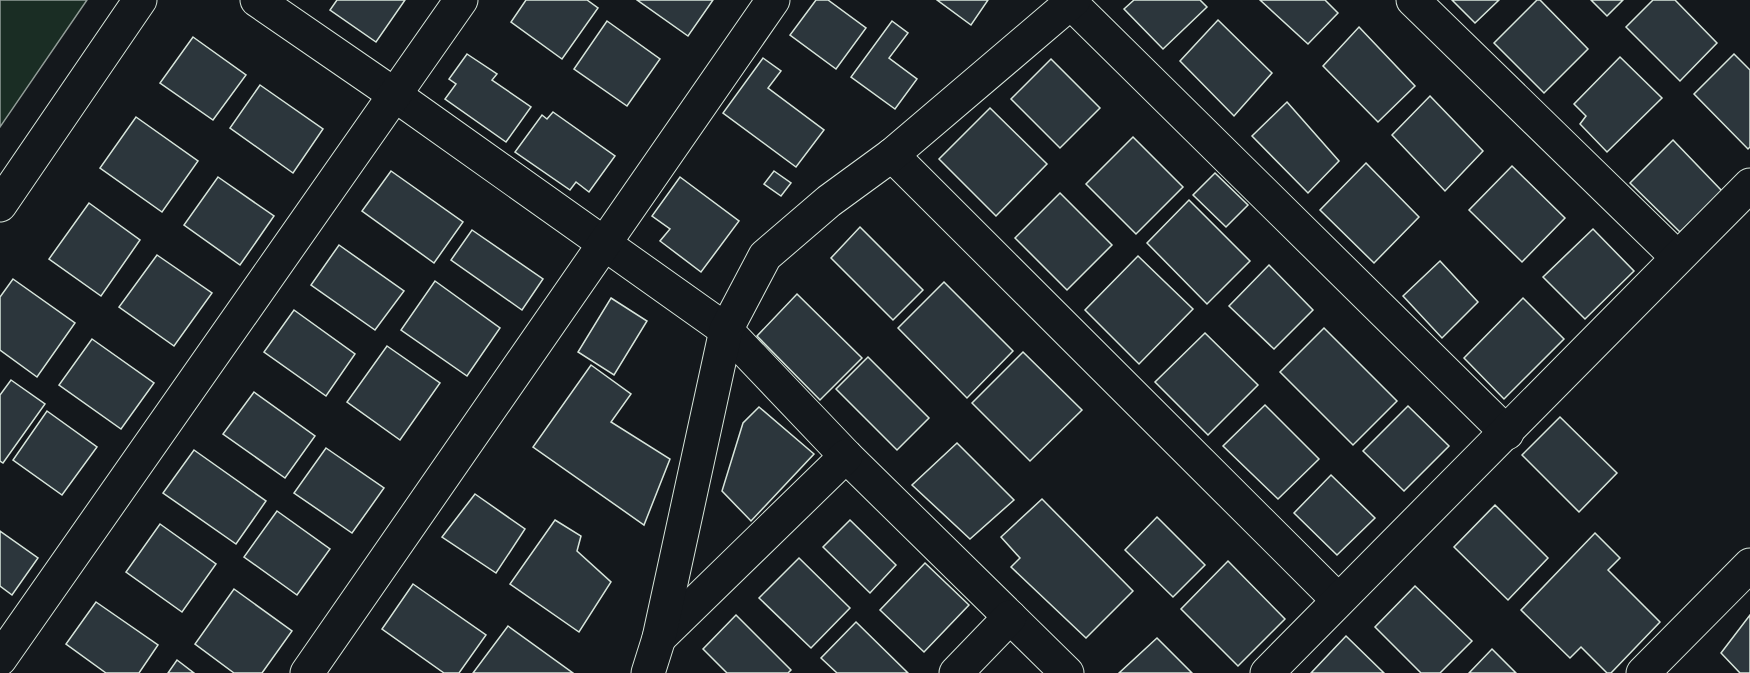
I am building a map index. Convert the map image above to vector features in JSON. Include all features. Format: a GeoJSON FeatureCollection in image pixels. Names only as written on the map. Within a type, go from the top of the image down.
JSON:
{"type":"FeatureCollection","features":[{"type":"Feature","properties":{"kind":"street"},"geometry":{"type":"LineString","coordinates":[[0,205],[140,0]]}},
{"type":"Feature","properties":{"kind":"street"},"geometry":{"type":"LineString","coordinates":[[257,0],[726,330],[846,456],[1067,673]]}},
{"type":"Feature","properties":{"kind":"street"},"geometry":{"type":"LineString","coordinates":[[0,659],[460,0]]}},
{"type":"Feature","properties":{"kind":"street"},"geometry":{"type":"LineString","coordinates":[[307,673],[773,0]]}},
{"type":"Feature","properties":{"kind":"street"},"geometry":{"type":"LineString","coordinates":[[1413,0],[1677,257]]}},
{"type":"Feature","properties":{"kind":"street"},"geometry":{"type":"LineString","coordinates":[[648,673],[659,638],[726,330],[765,256],[829,201],[892,155],[1072,1],[1507,433]]}},
{"type":"Feature","properties":{"kind":"street"},"geometry":{"type":"LineString","coordinates":[[892,155],[1338,600]]}},
{"type":"Feature","properties":{"kind":"street"},"geometry":{"type":"LineString","coordinates":[[1267,673],[1507,433],[1677,257],[1749,189]]}},
{"type":"Feature","properties":{"kind":"street"},"geometry":{"type":"LineString","coordinates":[[659,638],[846,456]]}},
{"type":"Feature","properties":{"kind":"street"},"geometry":{"type":"LineString","coordinates":[[1643,673],[1750,564]]}},
{"type":"Feature","properties":{"kind":"street"},"geometry":{"type":"LineString","coordinates":[[956,673],[1010,617]]}},
{"type":"Feature","properties":{"kind":"green space"},"geometry":{"type":"Polygon","coordinates":[[[0,0],[87,0],[0,127],[0,0]]]}},
{"type":"Feature","properties":{"kind":"building"},"geometry":{"type":"Polygon","coordinates":[[[337,0],[405,0],[376,42],[330,10],[337,0]]]}},
{"type":"Feature","properties":{"kind":"building"},"geometry":{"type":"Polygon","coordinates":[[[526,0],[587,0],[598,8],[562,59],[511,22],[526,0]]]}},
{"type":"Feature","properties":{"kind":"building"},"geometry":{"type":"Polygon","coordinates":[[[637,0],[713,0],[688,36],[637,0]]]}},
{"type":"Feature","properties":{"kind":"building"},"geometry":{"type":"Polygon","coordinates":[[[816,0],[828,0],[866,28],[836,69],[790,35],[816,0]]]}},
{"type":"Feature","properties":{"kind":"building"},"geometry":{"type":"Polygon","coordinates":[[[937,0],[988,0],[971,25],[937,0]]]}},
{"type":"Feature","properties":{"kind":"building"},"geometry":{"type":"Polygon","coordinates":[[[1134,0],[1200,0],[1207,7],[1163,49],[1124,9],[1134,0]]]}},
{"type":"Feature","properties":{"kind":"building"},"geometry":{"type":"Polygon","coordinates":[[[1260,0],[1325,0],[1338,13],[1308,44],[1260,0]]]}},
{"type":"Feature","properties":{"kind":"building"},"geometry":{"type":"Polygon","coordinates":[[[1452,0],[1499,0],[1475,23],[1452,0]]]}},
{"type":"Feature","properties":{"kind":"building"},"geometry":{"type":"Polygon","coordinates":[[[1537,0],[1540,0],[1588,49],[1544,93],[1494,43],[1537,0]]]}},
{"type":"Feature","properties":{"kind":"building"},"geometry":{"type":"Polygon","coordinates":[[[1591,0],[1623,0],[1607,16],[1591,0]]]}},
{"type":"Feature","properties":{"kind":"building"},"geometry":{"type":"Polygon","coordinates":[[[1653,0],[1675,0],[1717,43],[1680,81],[1626,27],[1653,0]]]}},
{"type":"Feature","properties":{"kind":"building"},"geometry":{"type":"Polygon","coordinates":[[[1218,20],[1272,73],[1234,116],[1180,61],[1218,20]]]}},
{"type":"Feature","properties":{"kind":"building"},"geometry":{"type":"Polygon","coordinates":[[[607,21],[660,59],[627,106],[574,69],[607,21]]]}},
{"type":"Feature","properties":{"kind":"building"},"geometry":{"type":"Polygon","coordinates":[[[892,21],[908,33],[889,58],[917,79],[895,109],[851,77],[892,21]]]}},
{"type":"Feature","properties":{"kind":"building"},"geometry":{"type":"Polygon","coordinates":[[[1359,27],[1415,86],[1378,122],[1323,66],[1359,27]]]}},
{"type":"Feature","properties":{"kind":"building"},"geometry":{"type":"Polygon","coordinates":[[[193,37],[246,75],[213,120],[160,83],[193,37]]]}},
{"type":"Feature","properties":{"kind":"building"},"geometry":{"type":"Polygon","coordinates":[[[467,54],[497,74],[492,80],[531,107],[506,142],[445,99],[456,84],[449,79],[467,54]]]}},
{"type":"Feature","properties":{"kind":"building"},"geometry":{"type":"Polygon","coordinates":[[[1734,54],[1750,70],[1750,147],[1748,149],[1694,94],[1734,54]]]}},
{"type":"Feature","properties":{"kind":"building"},"geometry":{"type":"Polygon","coordinates":[[[1620,57],[1662,98],[1607,152],[1580,124],[1586,116],[1574,104],[1620,57]]]}},
{"type":"Feature","properties":{"kind":"building"},"geometry":{"type":"Polygon","coordinates":[[[763,58],[781,71],[768,88],[824,130],[796,167],[723,113],[763,58]]]}},
{"type":"Feature","properties":{"kind":"building"},"geometry":{"type":"Polygon","coordinates":[[[1051,59],[1100,108],[1060,148],[1011,99],[1051,59]]]}},
{"type":"Feature","properties":{"kind":"building"},"geometry":{"type":"Polygon","coordinates":[[[260,85],[323,129],[293,173],[230,128],[260,85]]]}},
{"type":"Feature","properties":{"kind":"building"},"geometry":{"type":"Polygon","coordinates":[[[1430,96],[1483,151],[1445,191],[1392,135],[1430,96]]]}},
{"type":"Feature","properties":{"kind":"building"},"geometry":{"type":"Polygon","coordinates":[[[1287,102],[1339,161],[1308,193],[1252,136],[1287,102]]]}},
{"type":"Feature","properties":{"kind":"building"},"geometry":{"type":"Polygon","coordinates":[[[990,108],[1047,164],[996,216],[939,159],[990,108]]]}},
{"type":"Feature","properties":{"kind":"building"},"geometry":{"type":"Polygon","coordinates":[[[553,112],[615,156],[589,192],[576,182],[570,190],[515,152],[542,115],[547,119],[553,112]]]}},
{"type":"Feature","properties":{"kind":"building"},"geometry":{"type":"Polygon","coordinates":[[[136,117],[198,161],[162,212],[100,168],[136,117]]]}},
{"type":"Feature","properties":{"kind":"building"},"geometry":{"type":"Polygon","coordinates":[[[1133,137],[1183,187],[1136,234],[1086,184],[1133,137]]]}},
{"type":"Feature","properties":{"kind":"building"},"geometry":{"type":"Polygon","coordinates":[[[1673,140],[1722,191],[1680,232],[1630,183],[1673,140]]]}},
{"type":"Feature","properties":{"kind":"building"},"geometry":{"type":"Polygon","coordinates":[[[1366,163],[1419,217],[1374,263],[1320,210],[1366,163]]]}},
{"type":"Feature","properties":{"kind":"building"},"geometry":{"type":"Polygon","coordinates":[[[1512,166],[1565,218],[1522,262],[1469,210],[1512,166]]]}},
{"type":"Feature","properties":{"kind":"building"},"geometry":{"type":"Polygon","coordinates":[[[391,171],[463,222],[434,263],[362,211],[391,171]]]}},
{"type":"Feature","properties":{"kind":"building"},"geometry":{"type":"Polygon","coordinates":[[[774,171],[791,183],[781,196],[764,184],[774,171]]]}},
{"type":"Feature","properties":{"kind":"building"},"geometry":{"type":"Polygon","coordinates":[[[1215,173],[1248,205],[1226,227],[1193,195],[1215,173]]]}},
{"type":"Feature","properties":{"kind":"building"},"geometry":{"type":"Polygon","coordinates":[[[218,177],[274,216],[240,265],[184,225],[218,177]]]}},
{"type":"Feature","properties":{"kind":"building"},"geometry":{"type":"Polygon","coordinates":[[[680,177],[739,221],[701,272],[660,241],[670,229],[652,216],[680,177]]]}},
{"type":"Feature","properties":{"kind":"building"},"geometry":{"type":"Polygon","coordinates":[[[1060,193],[1112,245],[1067,290],[1015,238],[1060,193]]]}},
{"type":"Feature","properties":{"kind":"building"},"geometry":{"type":"Polygon","coordinates":[[[1189,200],[1250,261],[1207,304],[1147,243],[1189,200]]]}},
{"type":"Feature","properties":{"kind":"building"},"geometry":{"type":"Polygon","coordinates":[[[89,203],[140,240],[101,296],[49,259],[89,203]]]}},
{"type":"Feature","properties":{"kind":"building"},"geometry":{"type":"Polygon","coordinates":[[[860,227],[923,290],[893,320],[831,258],[860,227]]]}},
{"type":"Feature","properties":{"kind":"building"},"geometry":{"type":"Polygon","coordinates":[[[1593,229],[1634,271],[1585,319],[1543,277],[1593,229]]]}},
{"type":"Feature","properties":{"kind":"building"},"geometry":{"type":"Polygon","coordinates":[[[472,230],[543,279],[522,310],[451,260],[472,230]]]}},
{"type":"Feature","properties":{"kind":"building"},"geometry":{"type":"Polygon","coordinates":[[[339,245],[404,291],[375,330],[311,285],[339,245]]]}},
{"type":"Feature","properties":{"kind":"building"},"geometry":{"type":"Polygon","coordinates":[[[157,255],[212,293],[174,346],[119,307],[157,255]]]}},
{"type":"Feature","properties":{"kind":"building"},"geometry":{"type":"Polygon","coordinates":[[[1138,256],[1193,309],[1139,364],[1085,310],[1138,256]]]}},
{"type":"Feature","properties":{"kind":"building"},"geometry":{"type":"Polygon","coordinates":[[[1440,261],[1478,302],[1442,338],[1403,296],[1440,261]]]}},
{"type":"Feature","properties":{"kind":"building"},"geometry":{"type":"Polygon","coordinates":[[[1269,265],[1313,310],[1274,349],[1229,306],[1269,265]]]}},
{"type":"Feature","properties":{"kind":"building"},"geometry":{"type":"Polygon","coordinates":[[[13,279],[75,323],[37,377],[0,350],[0,297],[13,279]]]}},
{"type":"Feature","properties":{"kind":"building"},"geometry":{"type":"Polygon","coordinates":[[[435,281],[500,328],[467,376],[401,330],[435,281]]]}},
{"type":"Feature","properties":{"kind":"building"},"geometry":{"type":"Polygon","coordinates":[[[944,282],[1013,351],[967,398],[898,328],[944,282]]]}},
{"type":"Feature","properties":{"kind":"building"},"geometry":{"type":"Polygon","coordinates":[[[797,294],[862,358],[820,400],[757,336],[797,294]]]}},
{"type":"Feature","properties":{"kind":"building"},"geometry":{"type":"Polygon","coordinates":[[[611,298],[647,321],[614,375],[578,352],[611,298]]]}},
{"type":"Feature","properties":{"kind":"building"},"geometry":{"type":"Polygon","coordinates":[[[1523,298],[1564,339],[1504,399],[1464,358],[1523,298]]]}},
{"type":"Feature","properties":{"kind":"building"},"geometry":{"type":"Polygon","coordinates":[[[294,310],[355,354],[326,396],[264,352],[294,310]]]}},
{"type":"Feature","properties":{"kind":"building"},"geometry":{"type":"Polygon","coordinates":[[[1324,328],[1397,401],[1353,445],[1280,372],[1324,328]]]}},
{"type":"Feature","properties":{"kind":"building"},"geometry":{"type":"Polygon","coordinates":[[[1205,333],[1258,385],[1208,435],[1155,382],[1205,333]]]}},
{"type":"Feature","properties":{"kind":"building"},"geometry":{"type":"Polygon","coordinates":[[[92,339],[154,383],[121,429],[59,385],[92,339]]]}},
{"type":"Feature","properties":{"kind":"building"},"geometry":{"type":"Polygon","coordinates":[[[387,346],[440,383],[400,440],[347,402],[387,346]]]}},
{"type":"Feature","properties":{"kind":"building"},"geometry":{"type":"Polygon","coordinates":[[[1023,352],[1082,410],[1030,461],[972,403],[1023,352]]]}},
{"type":"Feature","properties":{"kind":"building"},"geometry":{"type":"Polygon","coordinates":[[[868,357],[929,418],[897,450],[836,389],[868,357]]]}},
{"type":"Feature","properties":{"kind":"building"},"geometry":{"type":"Polygon","coordinates":[[[591,365],[631,394],[611,422],[670,459],[644,525],[533,447],[591,365]]]}},
{"type":"Feature","properties":{"kind":"building"},"geometry":{"type":"Polygon","coordinates":[[[11,380],[45,404],[3,463],[0,461],[0,395],[11,380]]]}},
{"type":"Feature","properties":{"kind":"building"},"geometry":{"type":"Polygon","coordinates":[[[254,392],[315,436],[285,478],[223,434],[254,392]]]}},
{"type":"Feature","properties":{"kind":"building"},"geometry":{"type":"Polygon","coordinates":[[[1265,405],[1319,459],[1278,499],[1223,446],[1265,405]]]}},
{"type":"Feature","properties":{"kind":"building"},"geometry":{"type":"Polygon","coordinates":[[[1408,406],[1449,446],[1404,491],[1363,451],[1408,406]]]}},
{"type":"Feature","properties":{"kind":"building"},"geometry":{"type":"Polygon","coordinates":[[[759,407],[814,454],[751,521],[722,491],[743,423],[759,407]]]}},
{"type":"Feature","properties":{"kind":"building"},"geometry":{"type":"Polygon","coordinates":[[[47,411],[97,447],[62,495],[13,460],[47,411]]]}},
{"type":"Feature","properties":{"kind":"building"},"geometry":{"type":"Polygon","coordinates":[[[1560,417],[1617,473],[1579,512],[1522,455],[1560,417]]]}},
{"type":"Feature","properties":{"kind":"building"},"geometry":{"type":"Polygon","coordinates":[[[957,443],[1014,500],[970,539],[912,485],[957,443]]]}},
{"type":"Feature","properties":{"kind":"building"},"geometry":{"type":"Polygon","coordinates":[[[326,448],[384,488],[352,533],[294,493],[326,448]]]}},
{"type":"Feature","properties":{"kind":"building"},"geometry":{"type":"Polygon","coordinates":[[[194,450],[266,501],[236,544],[163,493],[194,450]]]}},
{"type":"Feature","properties":{"kind":"building"},"geometry":{"type":"Polygon","coordinates":[[[1331,475],[1375,518],[1337,555],[1294,513],[1331,475]]]}},
{"type":"Feature","properties":{"kind":"building"},"geometry":{"type":"Polygon","coordinates":[[[475,494],[525,529],[496,573],[442,537],[475,494]]]}},
{"type":"Feature","properties":{"kind":"building"},"geometry":{"type":"Polygon","coordinates":[[[1042,499],[1133,591],[1086,638],[1011,567],[1020,558],[1001,537],[1042,499]]]}},
{"type":"Feature","properties":{"kind":"building"},"geometry":{"type":"Polygon","coordinates":[[[1495,505],[1548,558],[1508,600],[1454,547],[1495,505]]]}},
{"type":"Feature","properties":{"kind":"building"},"geometry":{"type":"Polygon","coordinates":[[[277,511],[330,549],[297,595],[244,557],[277,511]]]}},
{"type":"Feature","properties":{"kind":"building"},"geometry":{"type":"Polygon","coordinates":[[[1157,517],[1205,565],[1173,597],[1125,550],[1157,517]]]}},
{"type":"Feature","properties":{"kind":"building"},"geometry":{"type":"Polygon","coordinates":[[[555,520],[581,536],[577,551],[611,582],[579,632],[510,584],[555,520]]]}},
{"type":"Feature","properties":{"kind":"building"},"geometry":{"type":"Polygon","coordinates":[[[850,520],[896,565],[870,593],[823,547],[850,520]]]}},
{"type":"Feature","properties":{"kind":"building"},"geometry":{"type":"Polygon","coordinates":[[[160,524],[216,564],[182,612],[126,572],[160,524]]]}},
{"type":"Feature","properties":{"kind":"building"},"geometry":{"type":"Polygon","coordinates":[[[0,531],[38,558],[12,595],[0,586],[0,531]]]}},
{"type":"Feature","properties":{"kind":"building"},"geometry":{"type":"Polygon","coordinates":[[[1595,533],[1620,558],[1608,570],[1660,622],[1611,673],[1607,673],[1581,647],[1570,658],[1521,610],[1595,533]]]}},
{"type":"Feature","properties":{"kind":"building"},"geometry":{"type":"Polygon","coordinates":[[[799,558],[850,608],[811,648],[759,598],[799,558]]]}},
{"type":"Feature","properties":{"kind":"building"},"geometry":{"type":"Polygon","coordinates":[[[1228,561],[1285,619],[1238,666],[1181,609],[1228,561]]]}},
{"type":"Feature","properties":{"kind":"building"},"geometry":{"type":"Polygon","coordinates":[[[925,563],[969,605],[924,652],[880,610],[925,563]]]}},
{"type":"Feature","properties":{"kind":"building"},"geometry":{"type":"Polygon","coordinates":[[[413,584],[486,635],[459,673],[444,673],[382,629],[413,584]]]}},
{"type":"Feature","properties":{"kind":"building"},"geometry":{"type":"Polygon","coordinates":[[[1415,586],[1472,641],[1440,673],[1421,673],[1375,627],[1415,586]]]}},
{"type":"Feature","properties":{"kind":"building"},"geometry":{"type":"Polygon","coordinates":[[[234,589],[292,631],[262,673],[234,673],[195,644],[234,589]]]}},
{"type":"Feature","properties":{"kind":"building"},"geometry":{"type":"Polygon","coordinates":[[[96,602],[158,645],[139,673],[106,673],[66,644],[96,602]]]}},
{"type":"Feature","properties":{"kind":"building"},"geometry":{"type":"Polygon","coordinates":[[[736,615],[791,670],[788,673],[727,673],[703,649],[736,615]]]}},
{"type":"Feature","properties":{"kind":"building"},"geometry":{"type":"Polygon","coordinates":[[[1750,615],[1750,673],[1740,673],[1721,653],[1750,615]]]}},
{"type":"Feature","properties":{"kind":"building"},"geometry":{"type":"Polygon","coordinates":[[[856,622],[908,673],[837,673],[821,658],[856,622]]]}},
{"type":"Feature","properties":{"kind":"building"},"geometry":{"type":"Polygon","coordinates":[[[508,626],[573,673],[473,673],[508,626]]]}},
{"type":"Feature","properties":{"kind":"building"},"geometry":{"type":"Polygon","coordinates":[[[1346,636],[1384,673],[1311,673],[1346,636]]]}},
{"type":"Feature","properties":{"kind":"building"},"geometry":{"type":"Polygon","coordinates":[[[1157,638],[1192,673],[1119,673],[1157,638]]]}},
{"type":"Feature","properties":{"kind":"building"},"geometry":{"type":"Polygon","coordinates":[[[1492,649],[1516,673],[1469,673],[1492,649]]]}},
{"type":"Feature","properties":{"kind":"building"},"geometry":{"type":"Polygon","coordinates":[[[177,660],[194,673],[168,673],[177,660]]]}}]}
